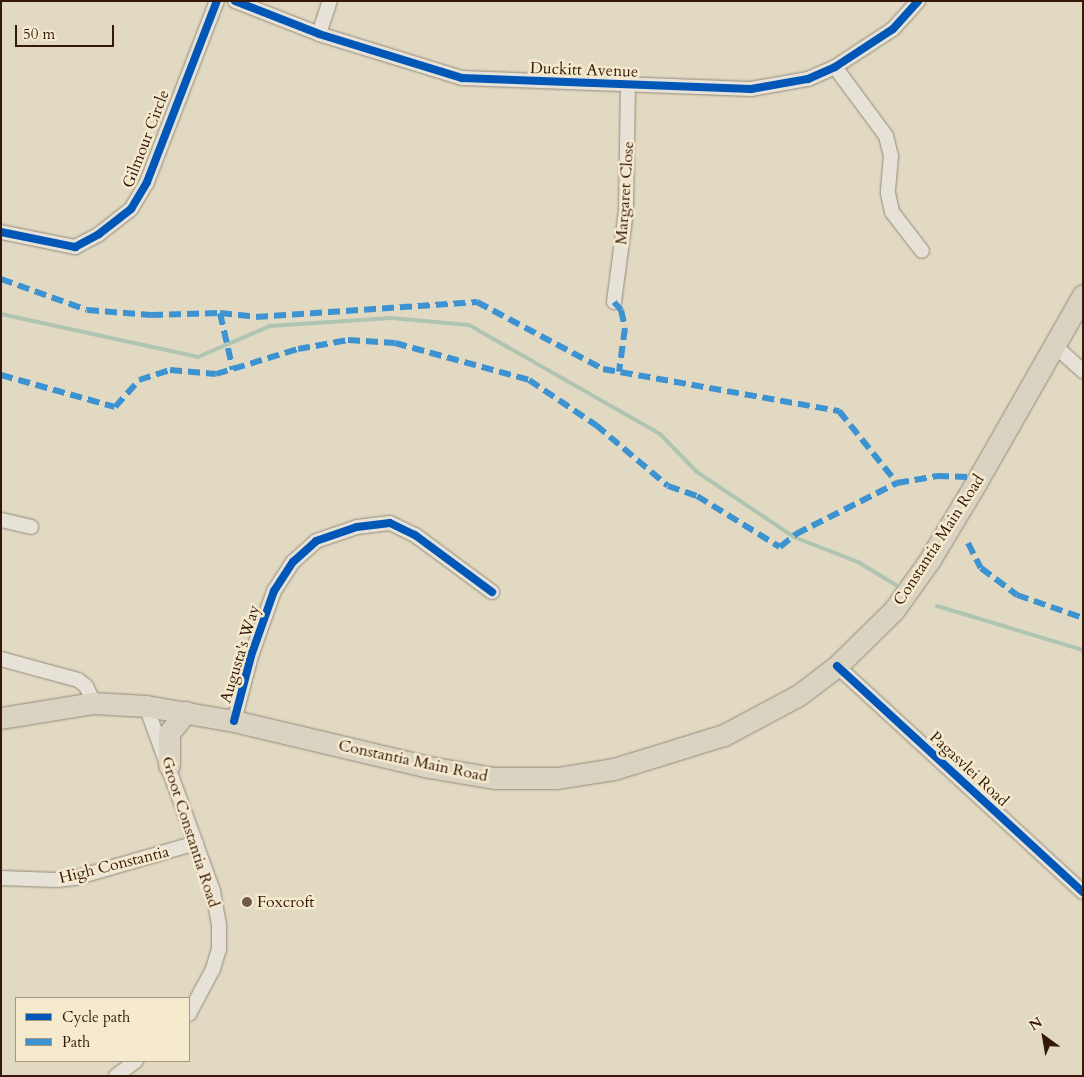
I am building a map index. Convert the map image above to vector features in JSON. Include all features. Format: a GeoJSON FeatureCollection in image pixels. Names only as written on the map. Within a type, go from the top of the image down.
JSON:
{"type":"FeatureCollection","features":[{"type":"Feature","properties":{"kind":"main road","name":"Constantia Main Road"},"geometry":{"type":"LineString","coordinates":[[1,718],[94,703],[146,706],[234,721],[429,767],[494,778],[557,778],[614,769],[724,735],[799,695],[837,666],[872,633],[912,587],[1055,346],[1083,295]]}},
{"type":"Feature","properties":{"kind":"main road"},"geometry":{"type":"LineString","coordinates":[[169,765],[169,733],[186,712]]}},
{"type":"Feature","properties":{"kind":"street","name":"Gilmour Circle"},"geometry":{"type":"LineString","coordinates":[[1,232],[75,247],[99,234],[131,209],[147,182],[217,1]]}},
{"type":"Feature","properties":{"kind":"street","name":"Duckitt Avenue"},"geometry":{"type":"LineString","coordinates":[[236,1],[319,34],[462,78],[751,89],[808,79],[835,67],[893,29],[918,1]]}},
{"type":"Feature","properties":{"kind":"street"},"geometry":{"type":"LineString","coordinates":[[319,34],[330,1]]}},
{"type":"Feature","properties":{"kind":"street"},"geometry":{"type":"LineString","coordinates":[[835,67],[886,136],[891,156],[888,193],[892,212],[922,251]]}},
{"type":"Feature","properties":{"kind":"street","name":"Margaret Close"},"geometry":{"type":"LineString","coordinates":[[614,302],[626,211],[628,84]]}},
{"type":"Feature","properties":{"kind":"street"},"geometry":{"type":"LineString","coordinates":[[1055,346],[1083,371]]}},
{"type":"Feature","properties":{"kind":"street"},"geometry":{"type":"LineString","coordinates":[[1,520],[31,527]]}},
{"type":"Feature","properties":{"kind":"street","name":"Augusta's Way"},"geometry":{"type":"LineString","coordinates":[[234,721],[251,656],[274,591],[293,562],[316,541],[357,527],[390,523],[415,535],[492,592]]}},
{"type":"Feature","properties":{"kind":"street"},"geometry":{"type":"LineString","coordinates":[[1,659],[78,680],[86,686],[94,703]]}},
{"type":"Feature","properties":{"kind":"street","name":"Pagasvlei Road"},"geometry":{"type":"LineString","coordinates":[[837,666],[1083,892]]}},
{"type":"Feature","properties":{"kind":"street","name":"Groot Constantia Road"},"geometry":{"type":"LineString","coordinates":[[146,706],[169,765],[213,892],[219,949],[202,994],[190,1012]]}},
{"type":"Feature","properties":{"kind":"street","name":"High Constantia"},"geometry":{"type":"LineString","coordinates":[[1,878],[56,880],[75,878],[196,843]]}},
{"type":"Feature","properties":{"kind":"street"},"geometry":{"type":"LineString","coordinates":[[116,1076],[135,1062]]}},
{"type":"Feature","properties":{"kind":"waterway"},"geometry":{"type":"LineString","coordinates":[[1,314],[198,357],[270,326],[391,318],[469,325],[660,434],[697,472],[794,537],[858,562],[896,585]]}},
{"type":"Feature","properties":{"kind":"waterway"},"geometry":{"type":"LineString","coordinates":[[937,606],[1083,650]]}},
{"type":"Feature","properties":{"kind":"marked path"},"geometry":{"type":"LineString","coordinates":[[1,279],[87,310],[151,315],[220,313],[233,370]]}},
{"type":"Feature","properties":{"kind":"marked path"},"geometry":{"type":"LineString","coordinates":[[220,313],[256,317],[477,302],[603,369],[839,411],[897,483]]}},
{"type":"Feature","properties":{"kind":"marked path"},"geometry":{"type":"LineString","coordinates":[[614,302],[621,310],[625,328],[619,372]]}},
{"type":"Feature","properties":{"kind":"marked path"},"geometry":{"type":"LineString","coordinates":[[1,375],[115,407],[139,380],[170,370],[216,374],[298,349],[348,340],[395,343],[529,380],[596,425],[668,486],[697,496],[780,547],[796,534],[897,483],[937,476],[969,477]]}},
{"type":"Feature","properties":{"kind":"marked path"},"geometry":{"type":"LineString","coordinates":[[968,543],[981,568],[1017,595],[1083,618]]}},
{"type":"Feature","properties":{"kind":"cycle path"},"geometry":{"type":"LineString","coordinates":[[1,232],[75,247],[99,234],[131,209],[147,182],[217,1]]}},
{"type":"Feature","properties":{"kind":"cycle path"},"geometry":{"type":"LineString","coordinates":[[235,1],[319,34],[462,78],[751,89],[808,79],[835,67],[893,29],[918,1]]}},
{"type":"Feature","properties":{"kind":"cycle path"},"geometry":{"type":"LineString","coordinates":[[234,721],[251,656],[274,591],[293,562],[316,541],[357,527],[390,523],[415,535],[492,592]]}},
{"type":"Feature","properties":{"kind":"cycle path"},"geometry":{"type":"LineString","coordinates":[[837,666],[1083,892]]}},
{"type":"Feature","properties":{"kind":"place","name":"Foxcroft"},"geometry":{"type":"Point","coordinates":[247,902]}}]}
